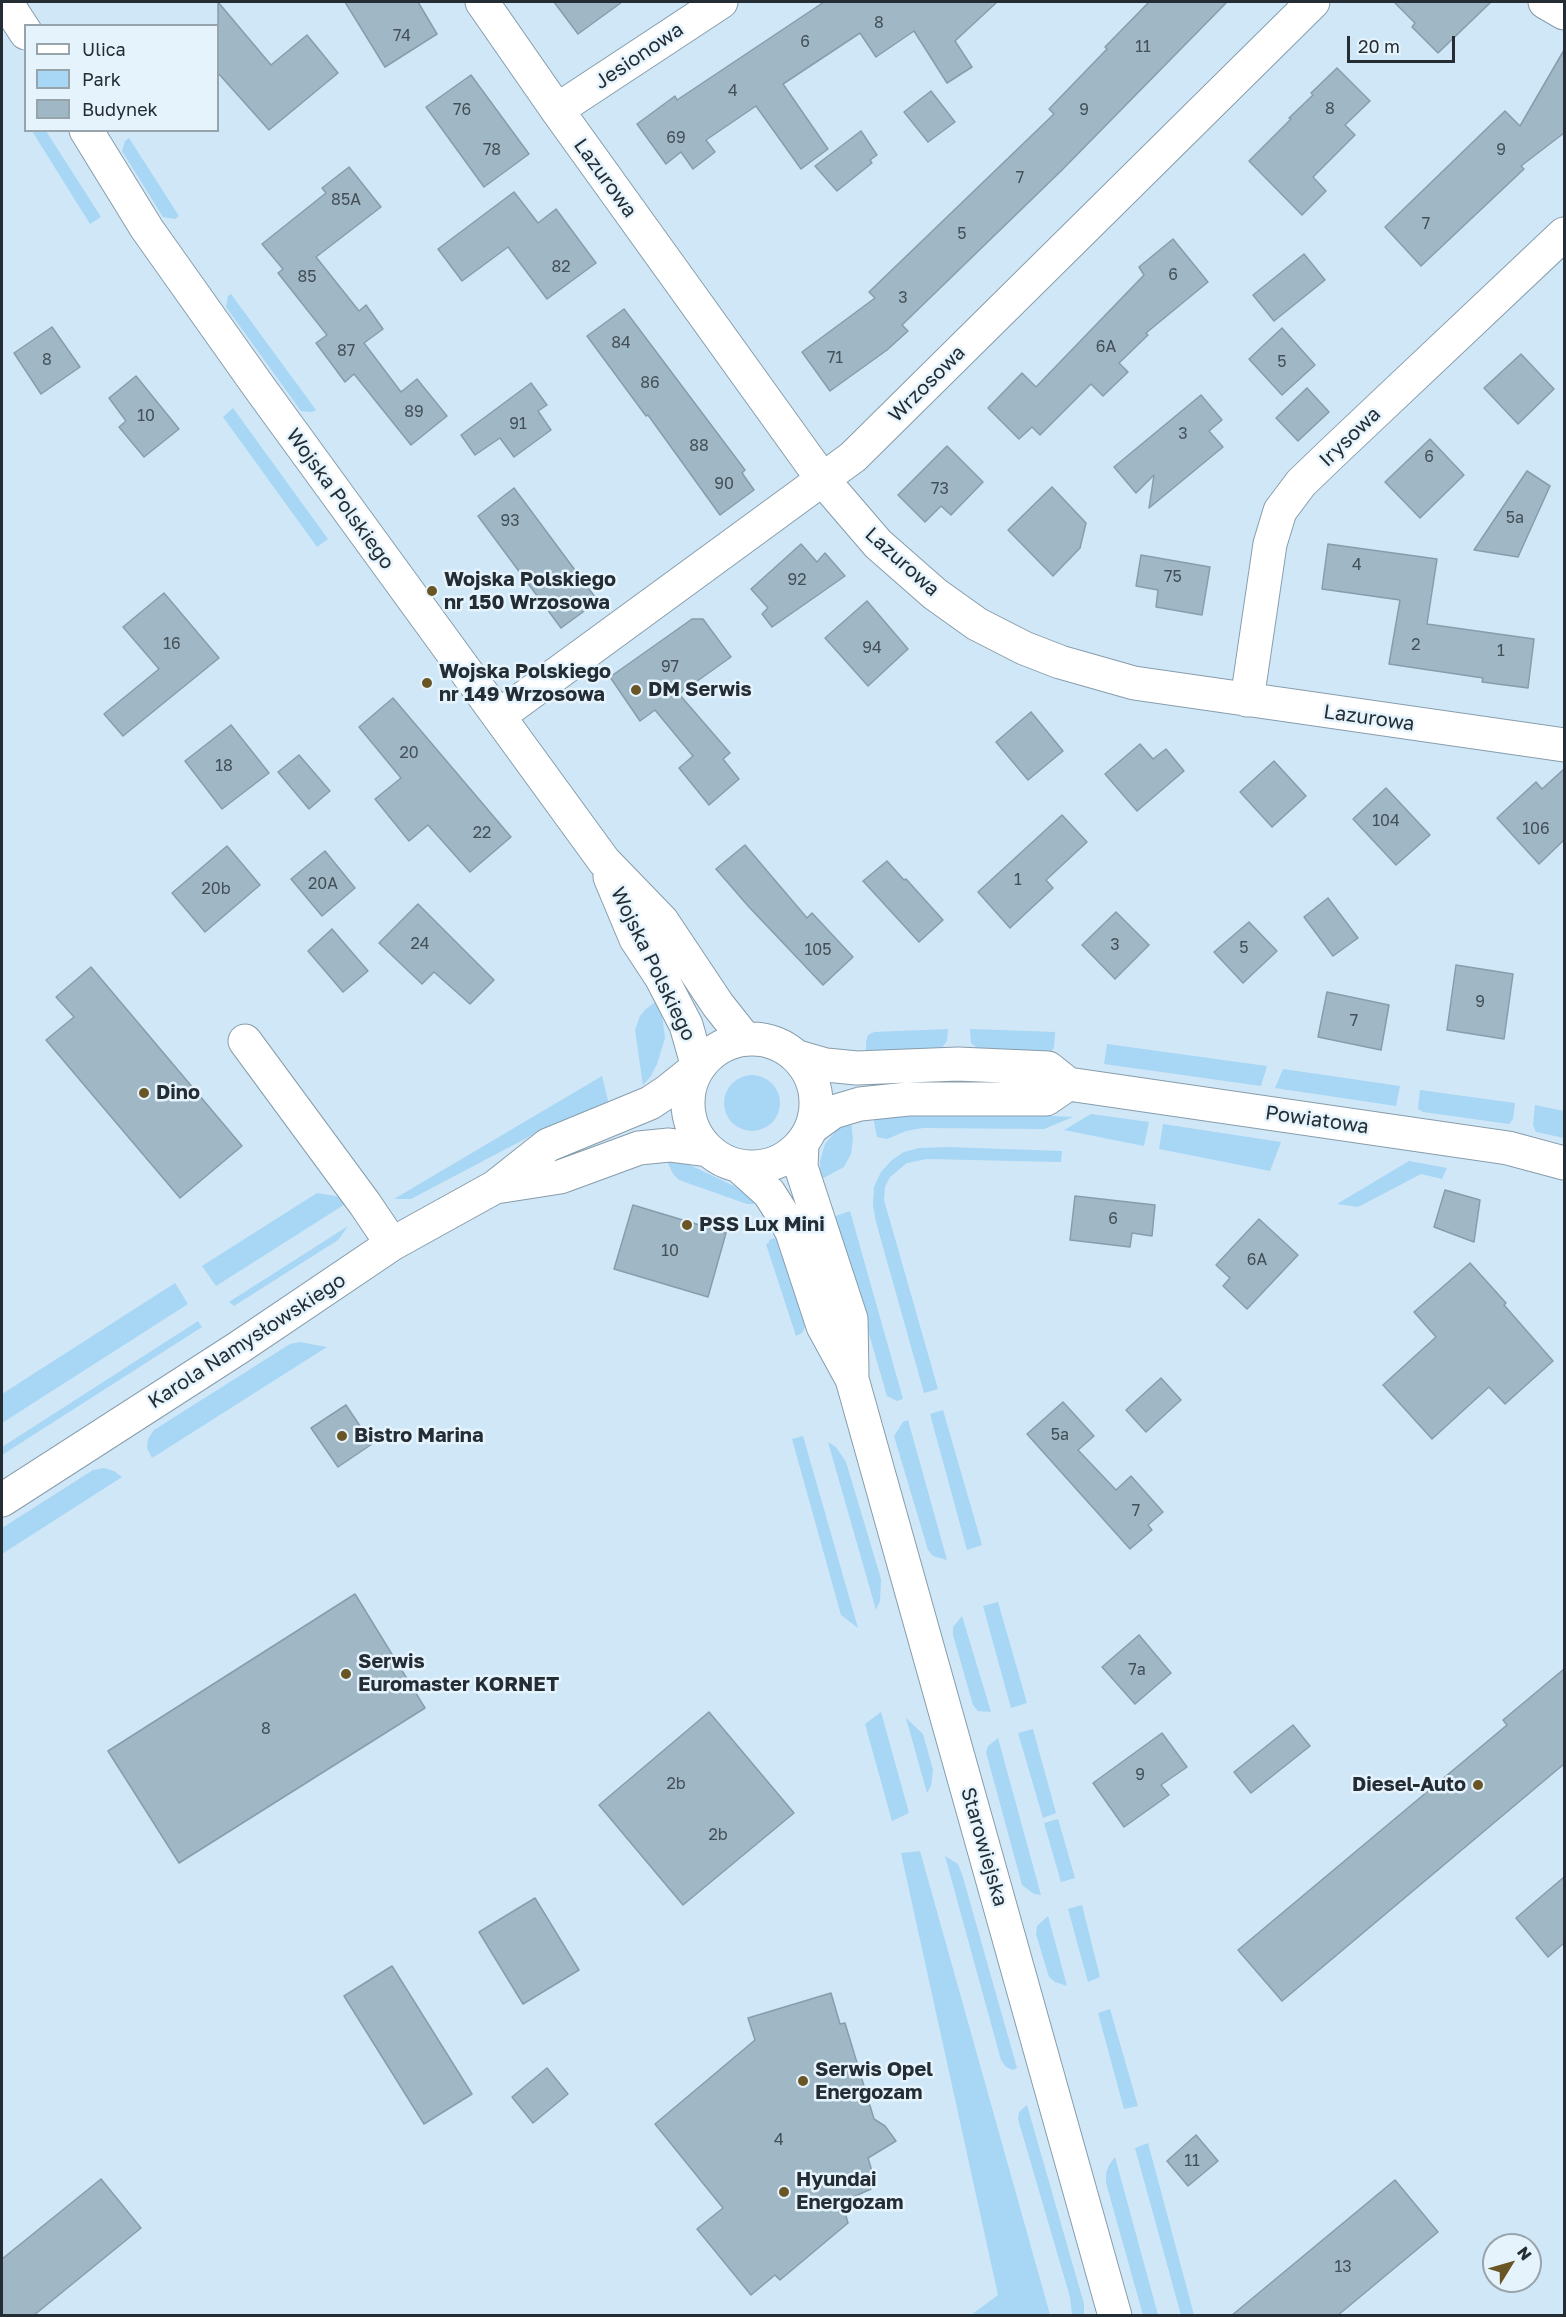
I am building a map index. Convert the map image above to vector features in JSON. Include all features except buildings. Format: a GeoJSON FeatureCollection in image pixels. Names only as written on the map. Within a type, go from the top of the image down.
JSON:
{"type":"FeatureCollection","features":[{"type":"Feature","properties":{"kind":"street"},"geometry":{"type":"LineString","coordinates":[[6,2],[24,30]]}},
{"type":"Feature","properties":{"kind":"street","name":"Lazurowa"},"geometry":{"type":"LineString","coordinates":[[482,2],[823,480],[861,525],[897,562],[950,604],[1002,638],[1060,662],[1107,676],[1156,687],[1564,745]]}},
{"type":"Feature","properties":{"kind":"street","name":"Jesionowa"},"geometry":{"type":"LineString","coordinates":[[557,110],[721,2]]}},
{"type":"Feature","properties":{"kind":"street","name":"Wrzosowa"},"geometry":{"type":"LineString","coordinates":[[499,716],[823,480],[864,446],[1312,2]]}},
{"type":"Feature","properties":{"kind":"street"},"geometry":{"type":"LineString","coordinates":[[1545,2],[1564,12]]}},
{"type":"Feature","properties":{"kind":"street","name":"Wojska Polskiego"},"geometry":{"type":"LineString","coordinates":[[87,132],[147,229],[198,302],[604,861],[662,921],[718,1005],[746,1039]]}},
{"type":"Feature","properties":{"kind":"street","name":"Irysowa"},"geometry":{"type":"LineString","coordinates":[[1247,700],[1270,544],[1274,526],[1284,505],[1301,483],[1564,234]]}},
{"type":"Feature","properties":{"kind":"street","name":"Wojska Polskiego"},"geometry":{"type":"LineString","coordinates":[[604,861],[636,939],[661,977],[686,1025],[698,1067]]}},
{"type":"Feature","properties":{"kind":"street"},"geometry":{"type":"LineString","coordinates":[[806,1136],[816,1109],[815,1090],[798,1057],[782,1046],[764,1040],[746,1039],[727,1043],[711,1053],[698,1067],[690,1084],[687,1103],[690,1120],[697,1136],[708,1150],[722,1160],[739,1166],[756,1167],[773,1164],[789,1156],[806,1136],[833,1112],[860,1104],[918,1099],[1046,1099],[1068,1084]]}},
{"type":"Feature","properties":{"kind":"street"},"geometry":{"type":"LineString","coordinates":[[245,1041],[392,1244]]}},
{"type":"Feature","properties":{"kind":"street","name":"Powiatowa"},"geometry":{"type":"LineString","coordinates":[[798,1057],[826,1065],[856,1068],[958,1064],[1048,1068],[1068,1084],[1508,1148],[1564,1163]]}},
{"type":"Feature","properties":{"kind":"street","name":"Karola Namysłowskiego"},"geometry":{"type":"LineString","coordinates":[[2,1500],[238,1348],[392,1244],[495,1187],[548,1145],[650,1103],[668,1092],[698,1067]]}},
{"type":"Feature","properties":{"kind":"street","name":"Starowiejska"},"geometry":{"type":"LineString","coordinates":[[806,1136],[801,1167],[851,1319],[852,1379]]}},
{"type":"Feature","properties":{"kind":"street","name":"Karola Namysłowskiego"},"geometry":{"type":"LineString","coordinates":[[495,1187],[560,1177],[639,1148],[656,1145],[680,1145],[708,1150]]}},
{"type":"Feature","properties":{"kind":"street","name":"Starowiejska"},"geometry":{"type":"LineString","coordinates":[[739,1166],[769,1193],[783,1215],[792,1232],[823,1326],[852,1379],[1114,2316]]}},
{"type":"Feature","properties":{"kind":"green space"},"geometry":{"type":"Polygon","coordinates":[[[33,132],[47,132],[101,217],[90,224],[33,132]]]}},
{"type":"Feature","properties":{"kind":"green space"},"geometry":{"type":"Polygon","coordinates":[[[129,138],[179,216],[175,219],[163,217],[122,151],[125,141],[129,138]]]}},
{"type":"Feature","properties":{"kind":"green space"},"geometry":{"type":"Polygon","coordinates":[[[231,294],[316,410],[301,411],[226,307],[228,296],[231,294]]]}},
{"type":"Feature","properties":{"kind":"green space"},"geometry":{"type":"Polygon","coordinates":[[[233,408],[328,539],[317,547],[223,417],[233,408]]]}},
{"type":"Feature","properties":{"kind":"green space"},"geometry":{"type":"Polygon","coordinates":[[[658,1000],[661,1006],[665,1038],[657,1064],[643,1085],[635,1030],[640,1016],[658,1000]]]}},
{"type":"Feature","properties":{"kind":"green space"},"geometry":{"type":"Polygon","coordinates":[[[948,1029],[947,1041],[940,1050],[866,1051],[868,1035],[874,1032],[948,1029]]]}},
{"type":"Feature","properties":{"kind":"green space"},"geometry":{"type":"Polygon","coordinates":[[[970,1029],[1055,1032],[1054,1048],[1049,1053],[979,1050],[971,1043],[970,1029]]]}},
{"type":"Feature","properties":{"kind":"green space"},"geometry":{"type":"Polygon","coordinates":[[[1107,1044],[1267,1066],[1261,1086],[1104,1064],[1107,1044]]]}},
{"type":"Feature","properties":{"kind":"green space"},"geometry":{"type":"Polygon","coordinates":[[[1283,1069],[1400,1086],[1396,1106],[1275,1088],[1283,1069]]]}},
{"type":"Feature","properties":{"kind":"green space"},"geometry":{"type":"Polygon","coordinates":[[[746,1075],[758,1075],[768,1079],[776,1087],[780,1103],[776,1119],[768,1127],[758,1131],[746,1131],[736,1127],[728,1119],[724,1109],[724,1097],[728,1087],[736,1079],[746,1075]]]}},
{"type":"Feature","properties":{"kind":"green space"},"geometry":{"type":"Polygon","coordinates":[[[602,1076],[609,1105],[538,1132],[411,1199],[394,1199],[602,1076]]]}},
{"type":"Feature","properties":{"kind":"green space"},"geometry":{"type":"Polygon","coordinates":[[[1420,1090],[1515,1103],[1513,1119],[1509,1124],[1423,1112],[1418,1109],[1420,1090]]]}},
{"type":"Feature","properties":{"kind":"green space"},"geometry":{"type":"Polygon","coordinates":[[[1535,1105],[1564,1111],[1564,1138],[1536,1132],[1533,1125],[1535,1105]]]}},
{"type":"Feature","properties":{"kind":"green space"},"geometry":{"type":"Polygon","coordinates":[[[912,1114],[1013,1114],[1073,1117],[1044,1129],[923,1128],[906,1131],[887,1139],[877,1137],[873,1117],[912,1114]]]}},
{"type":"Feature","properties":{"kind":"green space"},"geometry":{"type":"Polygon","coordinates":[[[1091,1114],[1149,1122],[1144,1146],[1064,1130],[1091,1114]]]}},
{"type":"Feature","properties":{"kind":"green space"},"geometry":{"type":"Polygon","coordinates":[[[851,1122],[853,1139],[851,1154],[844,1167],[820,1180],[820,1161],[825,1144],[837,1130],[851,1122]]]}},
{"type":"Feature","properties":{"kind":"green space"},"geometry":{"type":"Polygon","coordinates":[[[1163,1124],[1281,1142],[1270,1171],[1159,1149],[1163,1124]]]}},
{"type":"Feature","properties":{"kind":"green space"},"geometry":{"type":"Polygon","coordinates":[[[919,1148],[1062,1151],[1061,1162],[927,1159],[907,1163],[890,1177],[885,1187],[884,1200],[938,1389],[924,1393],[876,1222],[873,1205],[874,1187],[881,1172],[892,1160],[904,1152],[919,1148]]]}},
{"type":"Feature","properties":{"kind":"green space"},"geometry":{"type":"Polygon","coordinates":[[[666,1159],[690,1165],[736,1187],[757,1204],[747,1204],[679,1180],[673,1174],[666,1159]]]}},
{"type":"Feature","properties":{"kind":"green space"},"geometry":{"type":"Polygon","coordinates":[[[1409,1161],[1447,1168],[1442,1179],[1421,1174],[1358,1207],[1337,1204],[1409,1161]]]}},
{"type":"Feature","properties":{"kind":"green space"},"geometry":{"type":"Polygon","coordinates":[[[317,1193],[347,1198],[350,1201],[216,1286],[202,1266],[317,1193]]]}},
{"type":"Feature","properties":{"kind":"green space"},"geometry":{"type":"Polygon","coordinates":[[[850,1211],[903,1399],[897,1401],[887,1396],[833,1217],[850,1211]]]}},
{"type":"Feature","properties":{"kind":"green space"},"geometry":{"type":"Polygon","coordinates":[[[348,1226],[338,1240],[234,1306],[229,1302],[348,1226]]]}},
{"type":"Feature","properties":{"kind":"green space"},"geometry":{"type":"Polygon","coordinates":[[[777,1237],[805,1327],[802,1333],[796,1336],[766,1244],[777,1237]]]}},
{"type":"Feature","properties":{"kind":"green space"},"geometry":{"type":"Polygon","coordinates":[[[175,1283],[188,1304],[2,1423],[2,1394],[175,1283]]]}},
{"type":"Feature","properties":{"kind":"green space"},"geometry":{"type":"Polygon","coordinates":[[[198,1321],[202,1327],[2,1455],[2,1447],[198,1321]]]}},
{"type":"Feature","properties":{"kind":"green space"},"geometry":{"type":"Polygon","coordinates":[[[300,1342],[327,1347],[152,1458],[147,1448],[148,1439],[154,1430],[290,1344],[300,1342]]]}},
{"type":"Feature","properties":{"kind":"green space"},"geometry":{"type":"Polygon","coordinates":[[[943,1410],[982,1545],[967,1550],[930,1414],[943,1410]]]}},
{"type":"Feature","properties":{"kind":"green space"},"geometry":{"type":"Polygon","coordinates":[[[908,1420],[947,1560],[933,1556],[928,1550],[894,1436],[903,1422],[908,1420]]]}},
{"type":"Feature","properties":{"kind":"green space"},"geometry":{"type":"Polygon","coordinates":[[[803,1436],[858,1628],[841,1615],[792,1439],[803,1436]]]}},
{"type":"Feature","properties":{"kind":"green space"},"geometry":{"type":"Polygon","coordinates":[[[828,1442],[836,1447],[846,1462],[881,1579],[880,1601],[876,1610],[828,1442]]]}},
{"type":"Feature","properties":{"kind":"green space"},"geometry":{"type":"Polygon","coordinates":[[[104,1468],[122,1477],[2,1554],[2,1528],[93,1470],[104,1468]]]}},
{"type":"Feature","properties":{"kind":"green space"},"geometry":{"type":"Polygon","coordinates":[[[998,1602],[1027,1703],[1011,1708],[983,1606],[998,1602]]]}},
{"type":"Feature","properties":{"kind":"green space"},"geometry":{"type":"Polygon","coordinates":[[[962,1616],[991,1712],[978,1711],[973,1705],[953,1635],[953,1627],[962,1616]]]}},
{"type":"Feature","properties":{"kind":"green space"},"geometry":{"type":"Polygon","coordinates":[[[881,1712],[909,1813],[892,1821],[865,1724],[881,1712]]]}},
{"type":"Feature","properties":{"kind":"green space"},"geometry":{"type":"Polygon","coordinates":[[[906,1718],[923,1734],[933,1770],[931,1786],[927,1793],[906,1718]]]}},
{"type":"Feature","properties":{"kind":"green space"},"geometry":{"type":"Polygon","coordinates":[[[1033,1729],[1056,1813],[1043,1818],[1018,1733],[1033,1729]]]}},
{"type":"Feature","properties":{"kind":"green space"},"geometry":{"type":"Polygon","coordinates":[[[998,1738],[1041,1895],[1034,1894],[1022,1885],[986,1752],[988,1746],[998,1738]]]}},
{"type":"Feature","properties":{"kind":"green space"},"geometry":{"type":"Polygon","coordinates":[[[1058,1819],[1075,1878],[1061,1882],[1044,1823],[1058,1819]]]}},
{"type":"Feature","properties":{"kind":"green space"},"geometry":{"type":"Polygon","coordinates":[[[920,1851],[1050,2315],[971,2315],[998,2295],[901,1853],[920,1851]]]}},
{"type":"Feature","properties":{"kind":"green space"},"geometry":{"type":"Polygon","coordinates":[[[945,1856],[958,1864],[962,1874],[1017,2068],[1013,2070],[1006,2067],[1001,2060],[945,1856]]]}},
{"type":"Feature","properties":{"kind":"green space"},"geometry":{"type":"Polygon","coordinates":[[[1082,1905],[1100,1977],[1088,1982],[1068,1909],[1082,1905]]]}},
{"type":"Feature","properties":{"kind":"green space"},"geometry":{"type":"Polygon","coordinates":[[[1048,1916],[1067,1986],[1049,1977],[1036,1934],[1037,1926],[1048,1916]]]}},
{"type":"Feature","properties":{"kind":"green space"},"geometry":{"type":"Polygon","coordinates":[[[1110,2009],[1138,2106],[1124,2109],[1098,2013],[1110,2009]]]}},
{"type":"Feature","properties":{"kind":"green space"},"geometry":{"type":"Polygon","coordinates":[[[1027,2105],[1084,2304],[1084,2315],[1072,2315],[1070,2297],[1018,2119],[1019,2112],[1027,2105]]]}},
{"type":"Feature","properties":{"kind":"green space"},"geometry":{"type":"Polygon","coordinates":[[[1148,2143],[1194,2315],[1181,2315],[1135,2148],[1148,2143]]]}},
{"type":"Feature","properties":{"kind":"green space"},"geometry":{"type":"Polygon","coordinates":[[[1115,2157],[1158,2315],[1143,2315],[1106,2183],[1106,2173],[1115,2157]]]}},
{"type":"Feature","properties":{"kind":"place","name":"Wojska Polskiego nr 150 Wrzosowa"},"geometry":{"type":"Point","coordinates":[432,591]}},
{"type":"Feature","properties":{"kind":"place","name":"Wojska Polskiego nr 149 Wrzosowa"},"geometry":{"type":"Point","coordinates":[427,683]}},
{"type":"Feature","properties":{"kind":"place","name":"DM Serwis"},"geometry":{"type":"Point","coordinates":[636,690]}},
{"type":"Feature","properties":{"kind":"place","name":"Dino"},"geometry":{"type":"Point","coordinates":[144,1093]}},
{"type":"Feature","properties":{"kind":"place","name":"PSS Lux Mini"},"geometry":{"type":"Point","coordinates":[687,1225]}},
{"type":"Feature","properties":{"kind":"place","name":"Bistro Marina"},"geometry":{"type":"Point","coordinates":[342,1436]}},
{"type":"Feature","properties":{"kind":"place","name":"Serwis Euromaster KORNET"},"geometry":{"type":"Point","coordinates":[346,1674]}},
{"type":"Feature","properties":{"kind":"place","name":"Diesel-Auto"},"geometry":{"type":"Point","coordinates":[1478,1785]}},
{"type":"Feature","properties":{"kind":"place","name":"Serwis Opel Energozam"},"geometry":{"type":"Point","coordinates":[803,2081]}},
{"type":"Feature","properties":{"kind":"place","name":"Hyundai Energozam"},"geometry":{"type":"Point","coordinates":[784,2192]}}]}
